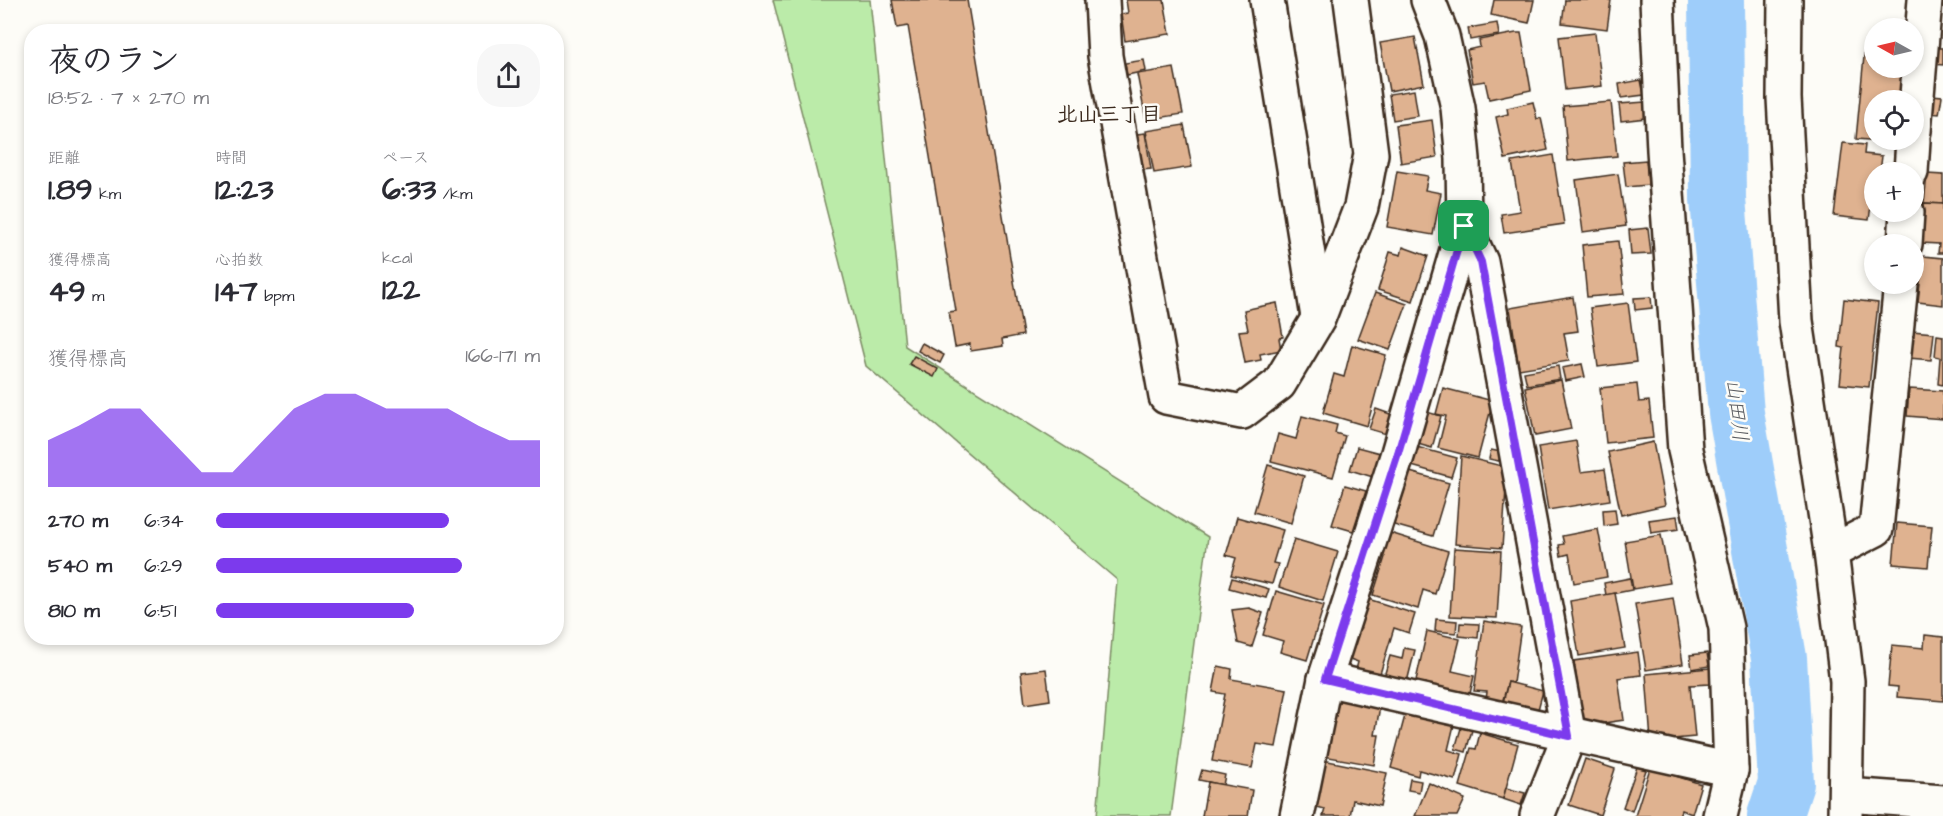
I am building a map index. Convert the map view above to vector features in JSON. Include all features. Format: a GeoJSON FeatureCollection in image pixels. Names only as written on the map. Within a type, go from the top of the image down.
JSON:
{"type":"FeatureCollection","features":[{"type":"Feature","properties":{"kind":"street"},"geometry":{"type":"LineString","coordinates":[[1102,0],[1105,56],[1166,397],[1242,412],[1279,384],[1318,319],[1361,207],[1371,154],[1351,0]]}},
{"type":"Feature","properties":{"kind":"street"},"geometry":{"type":"LineString","coordinates":[[1267,0],[1318,319]]}},
{"type":"Feature","properties":{"kind":"street"},"geometry":{"type":"LineString","coordinates":[[1297,816],[1325,679],[1398,453],[1464,226],[1463,159],[1458,108],[1442,36],[1428,0]]}},
{"type":"Feature","properties":{"kind":"street"},"geometry":{"type":"LineString","coordinates":[[1657,0],[1664,150],[1684,450],[1726,628],[1731,770],[1720,816]]}},
{"type":"Feature","properties":{"kind":"street"},"geometry":{"type":"LineString","coordinates":[[1785,0],[1784,98],[1796,321],[1831,552],[1847,681],[1846,805],[1943,802]]}},
{"type":"Feature","properties":{"kind":"street"},"geometry":{"type":"LineString","coordinates":[[1917,90],[1925,0]]}},
{"type":"Feature","properties":{"kind":"street"},"geometry":{"type":"LineString","coordinates":[[1464,226],[1481,262],[1569,736],[1537,816]]}},
{"type":"Feature","properties":{"kind":"street"},"geometry":{"type":"LineString","coordinates":[[1831,552],[1876,529],[1900,294]]}},
{"type":"Feature","properties":{"kind":"street"},"geometry":{"type":"LineString","coordinates":[[1325,679],[1569,736],[1731,770]]}},
{"type":"Feature","properties":{"kind":"green space"},"geometry":{"type":"Polygon","coordinates":[[[773,0],[870,0],[905,346],[1208,537],[1171,816],[1097,816],[1117,580],[866,366],[773,0]]]}},
{"type":"Feature","properties":{"kind":"building"},"geometry":{"type":"Polygon","coordinates":[[[892,0],[967,0],[1023,335],[1002,339],[1003,346],[971,351],[970,344],[955,347],[949,312],[956,311],[908,26],[897,28],[892,0]]]}},
{"type":"Feature","properties":{"kind":"building"},"geometry":{"type":"Polygon","coordinates":[[[1126,0],[1164,0],[1170,34],[1125,41],[1121,14],[1128,13],[1126,0]]]}},
{"type":"Feature","properties":{"kind":"building"},"geometry":{"type":"Polygon","coordinates":[[[1494,0],[1534,0],[1529,23],[1491,15],[1494,0]]]}},
{"type":"Feature","properties":{"kind":"building"},"geometry":{"type":"Polygon","coordinates":[[[1565,0],[1611,0],[1607,29],[1562,23],[1565,0]]]}},
{"type":"Feature","properties":{"kind":"building"},"geometry":{"type":"Polygon","coordinates":[[[1497,23],[1499,35],[1470,40],[1468,28],[1497,23]]]}},
{"type":"Feature","properties":{"kind":"building"},"geometry":{"type":"Polygon","coordinates":[[[1521,33],[1531,90],[1489,99],[1485,81],[1473,83],[1467,50],[1480,47],[1479,40],[1521,33]]]}},
{"type":"Feature","properties":{"kind":"building"},"geometry":{"type":"Polygon","coordinates":[[[1595,33],[1602,86],[1565,90],[1559,37],[1595,33]]]}},
{"type":"Feature","properties":{"kind":"building"},"geometry":{"type":"Polygon","coordinates":[[[1415,37],[1424,84],[1389,91],[1380,43],[1415,37]]]}},
{"type":"Feature","properties":{"kind":"building"},"geometry":{"type":"Polygon","coordinates":[[[1934,48],[1943,48],[1943,65],[1933,64],[1934,48]]]}},
{"type":"Feature","properties":{"kind":"building"},"geometry":{"type":"Polygon","coordinates":[[[1864,56],[1864,78],[1902,78],[1900,90],[1864,90],[1864,140],[1856,139],[1864,56]]]}},
{"type":"Feature","properties":{"kind":"building"},"geometry":{"type":"Polygon","coordinates":[[[1144,60],[1146,71],[1127,75],[1125,63],[1144,60]]]}},
{"type":"Feature","properties":{"kind":"building"},"geometry":{"type":"Polygon","coordinates":[[[1174,68],[1183,114],[1146,120],[1137,74],[1174,68]]]}},
{"type":"Feature","properties":{"kind":"building"},"geometry":{"type":"Polygon","coordinates":[[[1641,80],[1644,95],[1621,98],[1619,84],[1641,80]]]}},
{"type":"Feature","properties":{"kind":"building"},"geometry":{"type":"Polygon","coordinates":[[[1414,90],[1418,116],[1393,120],[1389,94],[1414,90]]]}},
{"type":"Feature","properties":{"kind":"building"},"geometry":{"type":"Polygon","coordinates":[[[1932,95],[1942,96],[1939,114],[1930,113],[1932,95]]]}},
{"type":"Feature","properties":{"kind":"building"},"geometry":{"type":"Polygon","coordinates":[[[1533,102],[1537,119],[1541,118],[1548,150],[1505,159],[1496,117],[1508,114],[1507,108],[1533,102]]]}},
{"type":"Feature","properties":{"kind":"building"},"geometry":{"type":"Polygon","coordinates":[[[1611,102],[1617,156],[1568,161],[1563,106],[1611,102]]]}},
{"type":"Feature","properties":{"kind":"building"},"geometry":{"type":"Polygon","coordinates":[[[1645,102],[1646,118],[1621,121],[1619,104],[1645,102]]]}},
{"type":"Feature","properties":{"kind":"building"},"geometry":{"type":"Polygon","coordinates":[[[1432,120],[1437,157],[1401,163],[1396,125],[1432,120]]]}},
{"type":"Feature","properties":{"kind":"building"},"geometry":{"type":"Polygon","coordinates":[[[1184,125],[1192,167],[1154,173],[1146,131],[1184,125]]]}},
{"type":"Feature","properties":{"kind":"building"},"geometry":{"type":"Polygon","coordinates":[[[1145,133],[1151,169],[1142,170],[1137,134],[1145,133]]]}},
{"type":"Feature","properties":{"kind":"building"},"geometry":{"type":"Polygon","coordinates":[[[1843,143],[1864,145],[1864,154],[1882,156],[1881,162],[1864,162],[1864,219],[1834,216],[1843,143]]]}},
{"type":"Feature","properties":{"kind":"building"},"geometry":{"type":"Polygon","coordinates":[[[1553,155],[1564,224],[1504,233],[1501,214],[1520,211],[1512,162],[1553,155]]]}},
{"type":"Feature","properties":{"kind":"building"},"geometry":{"type":"Polygon","coordinates":[[[1646,160],[1648,185],[1626,187],[1623,162],[1646,160]]]}},
{"type":"Feature","properties":{"kind":"building"},"geometry":{"type":"Polygon","coordinates":[[[1397,171],[1428,176],[1425,190],[1441,193],[1433,235],[1387,227],[1397,171]]]}},
{"type":"Feature","properties":{"kind":"building"},"geometry":{"type":"Polygon","coordinates":[[[1618,174],[1626,226],[1583,232],[1576,180],[1618,174]]]}},
{"type":"Feature","properties":{"kind":"building"},"geometry":{"type":"Polygon","coordinates":[[[1927,174],[1943,175],[1943,204],[1924,203],[1927,174]]]}},
{"type":"Feature","properties":{"kind":"building"},"geometry":{"type":"Polygon","coordinates":[[[1924,203],[1943,204],[1943,253],[1938,253],[1939,244],[1924,243],[1924,234],[1922,234],[1924,203]]]}},
{"type":"Feature","properties":{"kind":"building"},"geometry":{"type":"Polygon","coordinates":[[[1648,228],[1651,254],[1631,255],[1629,230],[1648,228]]]}},
{"type":"Feature","properties":{"kind":"building"},"geometry":{"type":"Polygon","coordinates":[[[1618,241],[1624,294],[1587,297],[1582,245],[1618,241]]]}},
{"type":"Feature","properties":{"kind":"building"},"geometry":{"type":"Polygon","coordinates":[[[1403,247],[1428,256],[1413,301],[1378,290],[1390,252],[1401,255],[1403,247]]]}},
{"type":"Feature","properties":{"kind":"building"},"geometry":{"type":"Polygon","coordinates":[[[1924,256],[1943,258],[1943,305],[1918,302],[1919,294],[1924,294],[1924,256]]]}},
{"type":"Feature","properties":{"kind":"building"},"geometry":{"type":"Polygon","coordinates":[[[1375,293],[1407,304],[1390,350],[1358,339],[1375,293]]]}},
{"type":"Feature","properties":{"kind":"building"},"geometry":{"type":"Polygon","coordinates":[[[1573,297],[1578,331],[1564,333],[1569,361],[1519,369],[1510,308],[1573,297]]]}},
{"type":"Feature","properties":{"kind":"building"},"geometry":{"type":"Polygon","coordinates":[[[1651,297],[1652,308],[1635,310],[1634,298],[1651,297]]]}},
{"type":"Feature","properties":{"kind":"building"},"geometry":{"type":"Polygon","coordinates":[[[1844,299],[1878,303],[1869,387],[1840,384],[1844,348],[1839,347],[1844,299]]]}},
{"type":"Feature","properties":{"kind":"building"},"geometry":{"type":"Polygon","coordinates":[[[1277,303],[1283,337],[1279,338],[1281,350],[1260,354],[1261,360],[1245,363],[1239,331],[1248,330],[1244,310],[1277,303]]]}},
{"type":"Feature","properties":{"kind":"building"},"geometry":{"type":"Polygon","coordinates":[[[1628,303],[1636,362],[1598,367],[1590,308],[1628,303]]]}},
{"type":"Feature","properties":{"kind":"building"},"geometry":{"type":"Polygon","coordinates":[[[1912,331],[1934,333],[1931,360],[1909,358],[1912,331]]]}},
{"type":"Feature","properties":{"kind":"building"},"geometry":{"type":"Polygon","coordinates":[[[1937,335],[1943,336],[1943,385],[1938,384],[1940,357],[1935,356],[1937,335]]]}},
{"type":"Feature","properties":{"kind":"building"},"geometry":{"type":"Polygon","coordinates":[[[922,343],[944,355],[940,363],[918,351],[922,343]]]}},
{"type":"Feature","properties":{"kind":"building"},"geometry":{"type":"Polygon","coordinates":[[[1352,345],[1386,355],[1367,426],[1323,413],[1334,374],[1344,377],[1352,345]]]}},
{"type":"Feature","properties":{"kind":"building"},"geometry":{"type":"Polygon","coordinates":[[[914,356],[938,369],[934,377],[909,364],[914,356]]]}},
{"type":"Feature","properties":{"kind":"building"},"geometry":{"type":"Polygon","coordinates":[[[1582,364],[1585,377],[1565,381],[1562,368],[1582,364]]]}},
{"type":"Feature","properties":{"kind":"building"},"geometry":{"type":"Polygon","coordinates":[[[1558,366],[1560,379],[1527,385],[1524,372],[1558,366]]]}},
{"type":"Feature","properties":{"kind":"building"},"geometry":{"type":"Polygon","coordinates":[[[1561,380],[1571,429],[1535,436],[1525,387],[1561,380]]]}},
{"type":"Feature","properties":{"kind":"building"},"geometry":{"type":"Polygon","coordinates":[[[1637,384],[1639,402],[1649,401],[1653,438],[1606,443],[1600,388],[1637,384]]]}},
{"type":"Feature","properties":{"kind":"building"},"geometry":{"type":"Polygon","coordinates":[[[1443,388],[1493,401],[1478,458],[1438,448],[1446,416],[1436,414],[1443,388]]]}},
{"type":"Feature","properties":{"kind":"building"},"geometry":{"type":"Polygon","coordinates":[[[1909,389],[1943,391],[1943,419],[1907,416],[1909,389]]]}},
{"type":"Feature","properties":{"kind":"building"},"geometry":{"type":"Polygon","coordinates":[[[1376,409],[1393,415],[1386,434],[1369,429],[1376,409]]]}},
{"type":"Feature","properties":{"kind":"building"},"geometry":{"type":"Polygon","coordinates":[[[1423,411],[1441,416],[1432,448],[1414,443],[1423,411]]]}},
{"type":"Feature","properties":{"kind":"building"},"geometry":{"type":"Polygon","coordinates":[[[1302,416],[1337,425],[1335,433],[1345,436],[1333,477],[1271,461],[1278,434],[1296,439],[1302,416]]]}},
{"type":"Feature","properties":{"kind":"building"},"geometry":{"type":"Polygon","coordinates":[[[1576,441],[1581,472],[1605,469],[1610,500],[1548,510],[1538,447],[1576,441]]]}},
{"type":"Feature","properties":{"kind":"building"},"geometry":{"type":"Polygon","coordinates":[[[1653,442],[1665,505],[1621,515],[1608,452],[1653,442]]]}},
{"type":"Feature","properties":{"kind":"building"},"geometry":{"type":"Polygon","coordinates":[[[1413,446],[1457,458],[1451,477],[1408,465],[1413,446]]]}},
{"type":"Feature","properties":{"kind":"building"},"geometry":{"type":"Polygon","coordinates":[[[1357,447],[1380,453],[1373,477],[1350,470],[1357,447]]]}},
{"type":"Feature","properties":{"kind":"building"},"geometry":{"type":"Polygon","coordinates":[[[1491,450],[1501,452],[1499,461],[1489,459],[1491,450]]]}},
{"type":"Feature","properties":{"kind":"building"},"geometry":{"type":"Polygon","coordinates":[[[1461,456],[1502,466],[1506,489],[1502,548],[1455,544],[1461,456]]]}},
{"type":"Feature","properties":{"kind":"building"},"geometry":{"type":"Polygon","coordinates":[[[1268,465],[1304,476],[1291,523],[1254,512],[1268,465]]]}},
{"type":"Feature","properties":{"kind":"building"},"geometry":{"type":"Polygon","coordinates":[[[1410,472],[1449,483],[1433,536],[1394,525],[1410,472]]]}},
{"type":"Feature","properties":{"kind":"building"},"geometry":{"type":"Polygon","coordinates":[[[1345,485],[1366,491],[1353,531],[1332,525],[1345,485]]]}},
{"type":"Feature","properties":{"kind":"building"},"geometry":{"type":"Polygon","coordinates":[[[1615,509],[1617,524],[1604,526],[1603,510],[1615,509]]]}},
{"type":"Feature","properties":{"kind":"building"},"geometry":{"type":"Polygon","coordinates":[[[1677,516],[1679,529],[1651,533],[1649,520],[1677,516]]]}},
{"type":"Feature","properties":{"kind":"building"},"geometry":{"type":"Polygon","coordinates":[[[1237,517],[1283,530],[1273,563],[1278,564],[1272,584],[1231,575],[1236,558],[1226,555],[1237,517]]]}},
{"type":"Feature","properties":{"kind":"building"},"geometry":{"type":"Polygon","coordinates":[[[1897,523],[1932,526],[1928,567],[1893,564],[1897,523]]]}},
{"type":"Feature","properties":{"kind":"building"},"geometry":{"type":"Polygon","coordinates":[[[1598,529],[1607,577],[1574,583],[1569,554],[1561,556],[1559,545],[1564,544],[1562,536],[1598,529]]]}},
{"type":"Feature","properties":{"kind":"building"},"geometry":{"type":"Polygon","coordinates":[[[1387,532],[1448,551],[1435,594],[1423,590],[1418,609],[1373,595],[1385,557],[1379,555],[1387,532]]]}},
{"type":"Feature","properties":{"kind":"building"},"geometry":{"type":"Polygon","coordinates":[[[1661,535],[1670,583],[1633,589],[1625,541],[1661,535]]]}},
{"type":"Feature","properties":{"kind":"building"},"geometry":{"type":"Polygon","coordinates":[[[1294,539],[1338,552],[1323,601],[1279,587],[1294,539]]]}},
{"type":"Feature","properties":{"kind":"building"},"geometry":{"type":"Polygon","coordinates":[[[1454,548],[1501,551],[1497,618],[1450,616],[1454,548]]]}},
{"type":"Feature","properties":{"kind":"building"},"geometry":{"type":"Polygon","coordinates":[[[1232,578],[1269,589],[1266,598],[1229,588],[1232,578]]]}},
{"type":"Feature","properties":{"kind":"building"},"geometry":{"type":"Polygon","coordinates":[[[1630,578],[1632,590],[1606,595],[1604,583],[1630,578]]]}},
{"type":"Feature","properties":{"kind":"building"},"geometry":{"type":"Polygon","coordinates":[[[1276,591],[1324,605],[1307,660],[1280,652],[1283,641],[1263,635],[1276,591]]]}},
{"type":"Feature","properties":{"kind":"building"},"geometry":{"type":"Polygon","coordinates":[[[1615,593],[1625,648],[1579,656],[1570,601],[1615,593]]]}},
{"type":"Feature","properties":{"kind":"building"},"geometry":{"type":"Polygon","coordinates":[[[1365,598],[1415,614],[1409,633],[1394,628],[1379,677],[1356,670],[1358,662],[1347,658],[1365,598]]]}},
{"type":"Feature","properties":{"kind":"building"},"geometry":{"type":"Polygon","coordinates":[[[1673,598],[1683,664],[1646,670],[1635,604],[1673,598]]]}},
{"type":"Feature","properties":{"kind":"building"},"geometry":{"type":"Polygon","coordinates":[[[1249,608],[1263,613],[1252,647],[1238,643],[1232,610],[1249,608]]]}},
{"type":"Feature","properties":{"kind":"building"},"geometry":{"type":"Polygon","coordinates":[[[1436,619],[1457,621],[1456,633],[1435,631],[1436,619]]]}},
{"type":"Feature","properties":{"kind":"building"},"geometry":{"type":"Polygon","coordinates":[[[1484,621],[1521,627],[1513,683],[1508,682],[1502,703],[1486,700],[1487,692],[1474,691],[1484,621]]]}},
{"type":"Feature","properties":{"kind":"building"},"geometry":{"type":"Polygon","coordinates":[[[1460,623],[1479,624],[1478,638],[1459,636],[1460,623]]]}},
{"type":"Feature","properties":{"kind":"building"},"geometry":{"type":"Polygon","coordinates":[[[1427,631],[1460,639],[1452,671],[1474,676],[1469,698],[1415,685],[1427,631]]]}},
{"type":"Feature","properties":{"kind":"building"},"geometry":{"type":"Polygon","coordinates":[[[1925,635],[1943,637],[1943,701],[1897,697],[1898,687],[1888,686],[1892,645],[1924,648],[1925,635]]]}},
{"type":"Feature","properties":{"kind":"building"},"geometry":{"type":"Polygon","coordinates":[[[1404,648],[1415,650],[1406,686],[1383,680],[1390,656],[1402,659],[1404,648]]]}},
{"type":"Feature","properties":{"kind":"building"},"geometry":{"type":"Polygon","coordinates":[[[1638,652],[1641,675],[1618,678],[1624,720],[1583,726],[1574,661],[1638,652]]]}},
{"type":"Feature","properties":{"kind":"building"},"geometry":{"type":"Polygon","coordinates":[[[1707,653],[1709,666],[1692,669],[1690,655],[1707,653]]]}},
{"type":"Feature","properties":{"kind":"building"},"geometry":{"type":"Polygon","coordinates":[[[1218,666],[1232,669],[1231,679],[1287,689],[1276,747],[1257,744],[1252,768],[1212,761],[1225,694],[1213,692],[1218,666]]]}},
{"type":"Feature","properties":{"kind":"building"},"geometry":{"type":"Polygon","coordinates":[[[1710,668],[1711,684],[1690,685],[1695,737],[1651,741],[1646,674],[1710,668]]]}},
{"type":"Feature","properties":{"kind":"building"},"geometry":{"type":"Polygon","coordinates":[[[1046,669],[1050,700],[1025,704],[1021,672],[1046,669]]]}},
{"type":"Feature","properties":{"kind":"building"},"geometry":{"type":"Polygon","coordinates":[[[1508,682],[1543,691],[1536,717],[1502,707],[1508,682]]]}},
{"type":"Feature","properties":{"kind":"building"},"geometry":{"type":"Polygon","coordinates":[[[1340,699],[1380,706],[1375,735],[1379,735],[1374,765],[1323,756],[1332,705],[1338,706],[1340,699]]]}},
{"type":"Feature","properties":{"kind":"building"},"geometry":{"type":"Polygon","coordinates":[[[1406,712],[1454,725],[1448,750],[1462,754],[1455,780],[1419,770],[1418,776],[1391,768],[1406,712]]]}},
{"type":"Feature","properties":{"kind":"building"},"geometry":{"type":"Polygon","coordinates":[[[1461,728],[1472,730],[1466,752],[1455,749],[1461,728]]]}},
{"type":"Feature","properties":{"kind":"building"},"geometry":{"type":"Polygon","coordinates":[[[1480,733],[1518,744],[1503,799],[1460,786],[1471,748],[1476,749],[1480,733]]]}},
{"type":"Feature","properties":{"kind":"building"},"geometry":{"type":"Polygon","coordinates":[[[1585,759],[1615,769],[1600,815],[1569,805],[1585,759]]]}},
{"type":"Feature","properties":{"kind":"building"},"geometry":{"type":"Polygon","coordinates":[[[1323,760],[1387,773],[1380,806],[1353,800],[1350,816],[1323,816],[1325,809],[1313,806],[1323,760]]]}},
{"type":"Feature","properties":{"kind":"building"},"geometry":{"type":"Polygon","coordinates":[[[1637,767],[1646,770],[1632,811],[1623,807],[1637,767]]]}},
{"type":"Feature","properties":{"kind":"building"},"geometry":{"type":"Polygon","coordinates":[[[1650,768],[1701,784],[1692,814],[1681,810],[1679,816],[1635,816],[1650,768]]]}},
{"type":"Feature","properties":{"kind":"building"},"geometry":{"type":"Polygon","coordinates":[[[1202,770],[1225,775],[1223,785],[1199,780],[1202,770]]]}},
{"type":"Feature","properties":{"kind":"building"},"geometry":{"type":"Polygon","coordinates":[[[1410,779],[1421,781],[1419,792],[1408,790],[1410,779]]]}},
{"type":"Feature","properties":{"kind":"building"},"geometry":{"type":"Polygon","coordinates":[[[1208,782],[1252,790],[1248,816],[1202,816],[1208,782]]]}},
{"type":"Feature","properties":{"kind":"building"},"geometry":{"type":"Polygon","coordinates":[[[1429,783],[1465,799],[1457,816],[1415,816],[1429,783]]]}},
{"type":"Feature","properties":{"kind":"building"},"geometry":{"type":"Polygon","coordinates":[[[1506,788],[1525,793],[1521,805],[1503,799],[1506,788]]]}},
{"type":"Feature","properties":{"kind":"waterway","name":"山田川"},"geometry":{"type":"LineString","coordinates":[[1716,0],[1718,199],[1736,413],[1779,658],[1786,783],[1775,816]]}},
{"type":"Feature","properties":{"kind":"district","name":"北山三丁目"},"geometry":{"type":"Point","coordinates":[1109,114]}},
{"type":"Feature","properties":{"kind":"route"},"geometry":{"type":"LineString","coordinates":[[1464,226],[1481,262],[1515,435],[1569,736],[1325,679],[1398,453],[1464,226]]}}]}
